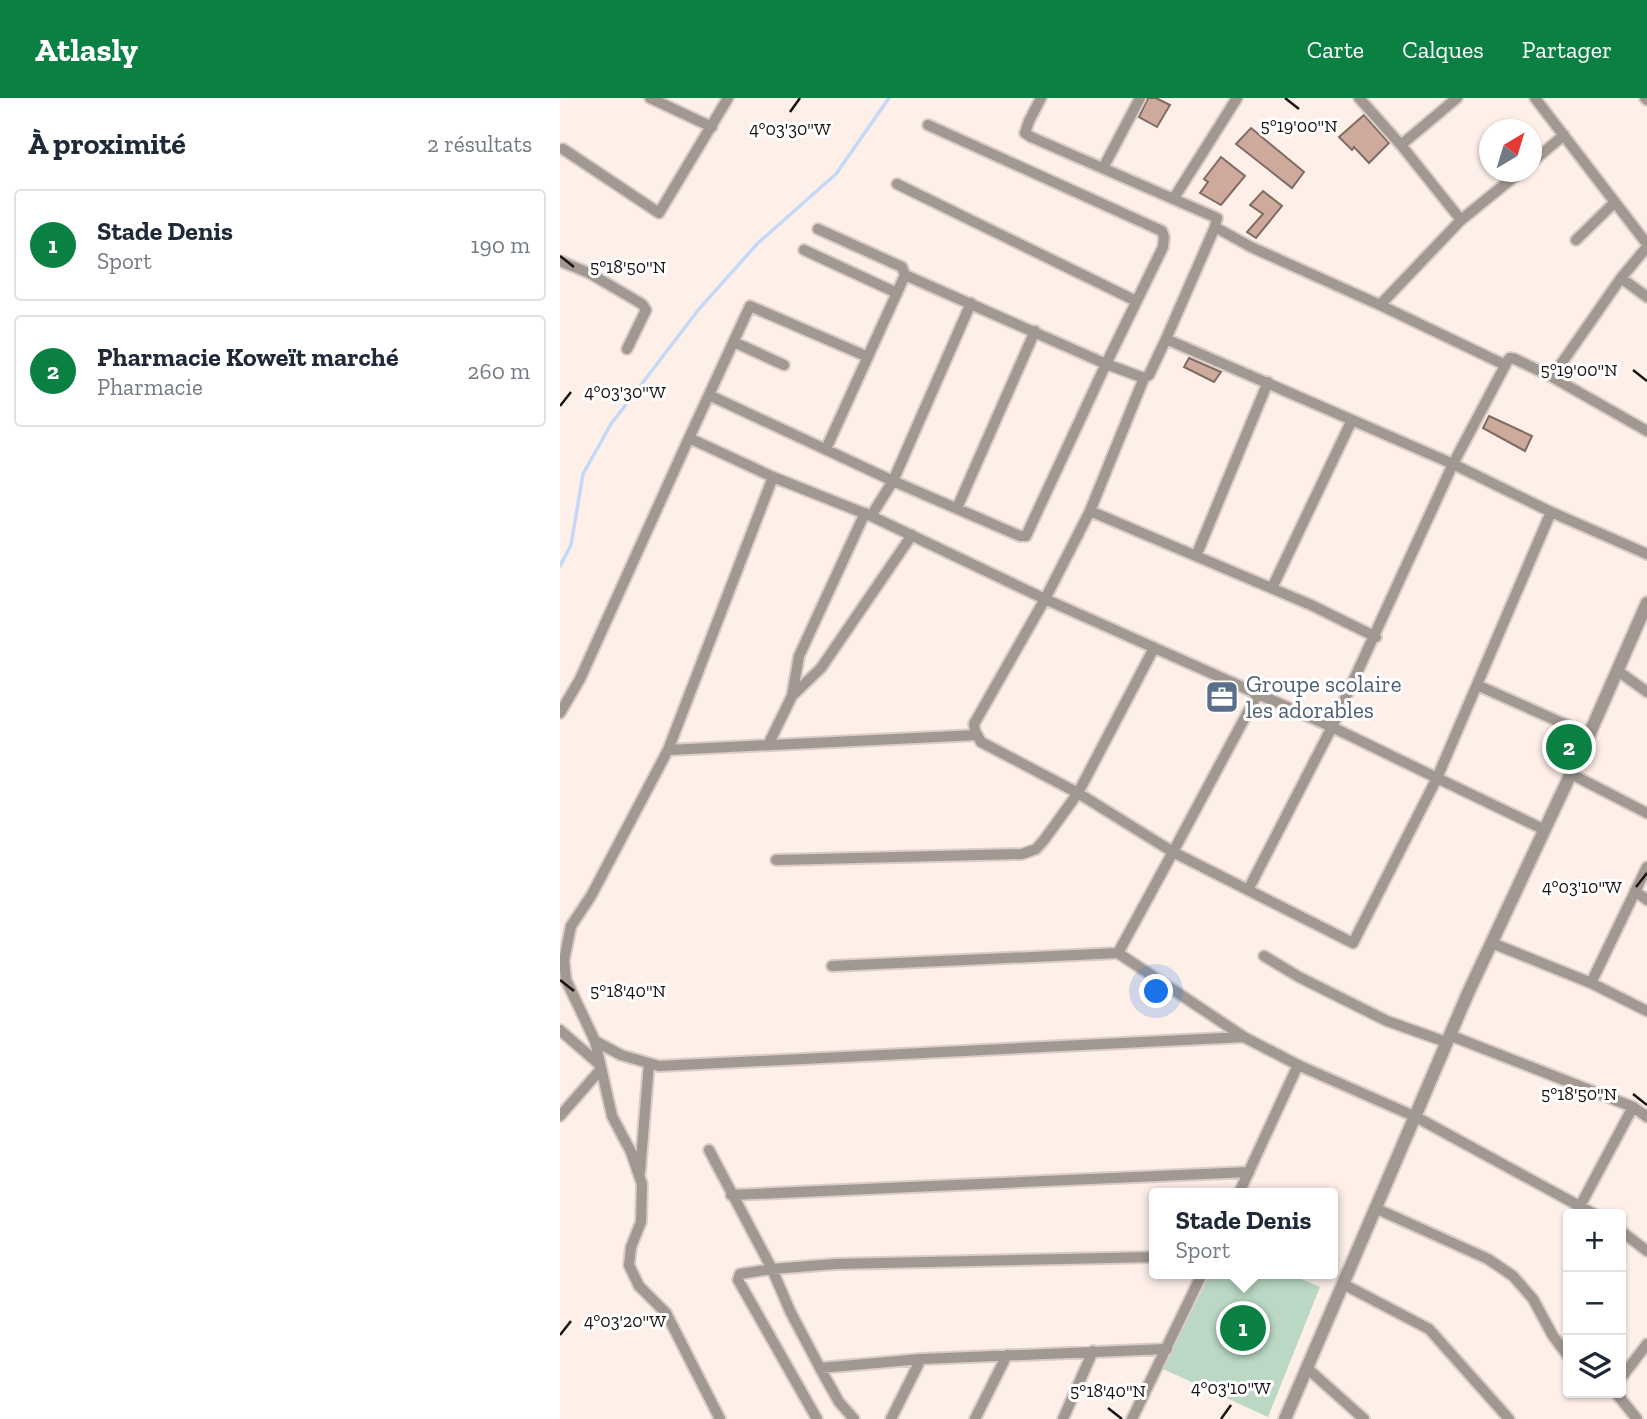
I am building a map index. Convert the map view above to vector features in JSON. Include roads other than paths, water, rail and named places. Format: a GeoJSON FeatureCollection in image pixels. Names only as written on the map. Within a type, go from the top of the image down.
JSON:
{"type":"FeatureCollection","features":[{"type":"Feature","properties":{"kind":"street"},"geometry":{"type":"LineString","coordinates":[[650,98],[712,127]]}},
{"type":"Feature","properties":{"kind":"street"},"geometry":{"type":"LineString","coordinates":[[563,149],[659,213],[728,98]]}},
{"type":"Feature","properties":{"kind":"street"},"geometry":{"type":"LineString","coordinates":[[1041,98],[1025,133],[1217,218],[1166,338],[1149,375],[1144,378],[1090,511],[1045,599],[974,724],[981,742],[1078,793],[1173,852],[1353,943],[1437,778],[1551,512]]}},
{"type":"Feature","properties":{"kind":"street"},"geometry":{"type":"LineString","coordinates":[[1103,168],[1139,98]]}},
{"type":"Feature","properties":{"kind":"street"},"geometry":{"type":"LineString","coordinates":[[1174,198],[1237,98]]}},
{"type":"Feature","properties":{"kind":"street"},"geometry":{"type":"LineString","coordinates":[[1359,98],[1461,220]]}},
{"type":"Feature","properties":{"kind":"street"},"geometry":{"type":"LineString","coordinates":[[1401,145],[1457,98]]}},
{"type":"Feature","properties":{"kind":"street"},"geometry":{"type":"LineString","coordinates":[[1535,98],[1647,246],[1620,278],[1552,377]]}},
{"type":"Feature","properties":{"kind":"street"},"geometry":{"type":"LineString","coordinates":[[709,395],[893,481],[1020,536],[1026,536],[1163,247],[1164,237],[1161,231],[928,125]]}},
{"type":"Feature","properties":{"kind":"street"},"geometry":{"type":"LineString","coordinates":[[1542,153],[1564,135]]}},
{"type":"Feature","properties":{"kind":"street"},"geometry":{"type":"LineString","coordinates":[[1380,305],[1461,220],[1508,182]]}},
{"type":"Feature","properties":{"kind":"street"},"geometry":{"type":"LineString","coordinates":[[897,184],[1136,301]]}},
{"type":"Feature","properties":{"kind":"street"},"geometry":{"type":"LineString","coordinates":[[1576,240],[1615,202]]}},
{"type":"Feature","properties":{"kind":"street"},"geometry":{"type":"LineString","coordinates":[[1215,227],[1251,247],[1505,365]]}},
{"type":"Feature","properties":{"kind":"street"},"geometry":{"type":"LineString","coordinates":[[818,229],[902,267],[905,275],[826,449]]}},
{"type":"Feature","properties":{"kind":"street"},"geometry":{"type":"LineString","coordinates":[[804,250],[897,293]]}},
{"type":"Feature","properties":{"kind":"street"},"geometry":{"type":"LineString","coordinates":[[560,261],[589,273],[642,304],[646,310],[626,349]]}},
{"type":"Feature","properties":{"kind":"street"},"geometry":{"type":"LineString","coordinates":[[905,275],[1144,378]]}},
{"type":"Feature","properties":{"kind":"street"},"geometry":{"type":"LineString","coordinates":[[1620,278],[1647,297]]}},
{"type":"Feature","properties":{"kind":"street"},"geometry":{"type":"LineString","coordinates":[[793,696],[799,656],[868,514],[893,481],[971,303]]}},
{"type":"Feature","properties":{"kind":"street"},"geometry":{"type":"LineString","coordinates":[[560,713],[580,679],[750,306],[868,357]]}},
{"type":"Feature","properties":{"kind":"street"},"geometry":{"type":"LineString","coordinates":[[957,508],[1035,331]]}},
{"type":"Feature","properties":{"kind":"street"},"geometry":{"type":"LineString","coordinates":[[1166,338],[1453,464],[1551,512],[1647,554]]}},
{"type":"Feature","properties":{"kind":"street"},"geometry":{"type":"LineString","coordinates":[[734,342],[784,365]]}},
{"type":"Feature","properties":{"kind":"street"},"geometry":{"type":"LineString","coordinates":[[1248,890],[1376,637],[1453,464],[1510,358],[1552,377],[1647,431]]}},
{"type":"Feature","properties":{"kind":"street"},"geometry":{"type":"LineString","coordinates":[[1196,556],[1268,382]]}},
{"type":"Feature","properties":{"kind":"street"},"geometry":{"type":"LineString","coordinates":[[1272,588],[1352,419]]}},
{"type":"Feature","properties":{"kind":"street"},"geometry":{"type":"LineString","coordinates":[[689,438],[774,477],[868,514],[1045,599],[1332,727],[1545,830]]}},
{"type":"Feature","properties":{"kind":"street"},"geometry":{"type":"LineString","coordinates":[[640,1175],[612,1116],[595,1041],[566,980],[564,961],[571,926],[591,897],[668,750],[774,477]]}},
{"type":"Feature","properties":{"kind":"street"},"geometry":{"type":"LineString","coordinates":[[1090,511],[1272,588],[1376,637]]}},
{"type":"Feature","properties":{"kind":"street"},"geometry":{"type":"LineString","coordinates":[[768,745],[793,696],[821,668],[912,535]]}},
{"type":"Feature","properties":{"kind":"street"},"geometry":{"type":"LineString","coordinates":[[1285,1419],[1448,1038],[1589,735],[1647,603]]}},
{"type":"Feature","properties":{"kind":"street"},"geometry":{"type":"LineString","coordinates":[[776,860],[1022,854],[1036,849],[1052,832],[1078,793],[1154,648]]}},
{"type":"Feature","properties":{"kind":"street"},"geometry":{"type":"LineString","coordinates":[[1618,671],[1647,692]]}},
{"type":"Feature","properties":{"kind":"street"},"geometry":{"type":"LineString","coordinates":[[1477,685],[1589,735]]}},
{"type":"Feature","properties":{"kind":"street"},"geometry":{"type":"LineString","coordinates":[[1118,953],[1257,695]]}},
{"type":"Feature","properties":{"kind":"street"},"geometry":{"type":"LineString","coordinates":[[668,750],[977,736]]}},
{"type":"Feature","properties":{"kind":"street"},"geometry":{"type":"LineString","coordinates":[[1571,774],[1647,813]]}},
{"type":"Feature","properties":{"kind":"street"},"geometry":{"type":"LineString","coordinates":[[1591,983],[1647,867]]}},
{"type":"Feature","properties":{"kind":"street"},"geometry":{"type":"LineString","coordinates":[[1635,891],[1647,900]]}},
{"type":"Feature","properties":{"kind":"street"},"geometry":{"type":"LineString","coordinates":[[560,918],[571,926]]}},
{"type":"Feature","properties":{"kind":"street"},"geometry":{"type":"LineString","coordinates":[[1492,943],[1591,983],[1647,1011]]}},
{"type":"Feature","properties":{"kind":"street"},"geometry":{"type":"LineString","coordinates":[[832,966],[1118,953],[1244,1037],[1298,1065],[1416,1117],[1585,1209]]}},
{"type":"Feature","properties":{"kind":"street"},"geometry":{"type":"LineString","coordinates":[[1264,956],[1299,977],[1387,1021],[1448,1038],[1633,1107],[1647,1117]]}},
{"type":"Feature","properties":{"kind":"street"},"geometry":{"type":"LineString","coordinates":[[560,1030],[600,1067]]}},
{"type":"Feature","properties":{"kind":"street"},"geometry":{"type":"LineString","coordinates":[[595,1041],[621,1055],[659,1066],[1244,1037]]}},
{"type":"Feature","properties":{"kind":"street"},"geometry":{"type":"LineString","coordinates":[[649,1063],[640,1175],[643,1203],[640,1222],[628,1257],[629,1265],[639,1286],[667,1313],[720,1419]]}},
{"type":"Feature","properties":{"kind":"street"},"geometry":{"type":"LineString","coordinates":[[1241,1188],[1298,1065]]}},
{"type":"Feature","properties":{"kind":"street"},"geometry":{"type":"LineString","coordinates":[[560,1116],[600,1067]]}},
{"type":"Feature","properties":{"kind":"street"},"geometry":{"type":"LineString","coordinates":[[1580,1206],[1633,1107]]}},
{"type":"Feature","properties":{"kind":"street"},"geometry":{"type":"LineString","coordinates":[[709,1150],[772,1269],[790,1311],[820,1368],[839,1402],[854,1419]]}},
{"type":"Feature","properties":{"kind":"street"},"geometry":{"type":"LineString","coordinates":[[731,1195],[1249,1172]]}},
{"type":"Feature","properties":{"kind":"street"},"geometry":{"type":"LineString","coordinates":[[1375,1208],[1488,1259],[1514,1276],[1533,1299],[1563,1349]]}},
{"type":"Feature","properties":{"kind":"street"},"geometry":{"type":"LineString","coordinates":[[1626,1235],[1647,1251]]}},
{"type":"Feature","properties":{"kind":"street"},"geometry":{"type":"LineString","coordinates":[[817,1419],[738,1280],[740,1274],[835,1264],[1149,1257]]}},
{"type":"Feature","properties":{"kind":"street"},"geometry":{"type":"LineString","coordinates":[[1132,1419],[1200,1279]]}},
{"type":"Feature","properties":{"kind":"street"},"geometry":{"type":"LineString","coordinates":[[1343,1284],[1413,1318],[1429,1329],[1509,1419]]}},
{"type":"Feature","properties":{"kind":"street"},"geometry":{"type":"LineString","coordinates":[[1626,1371],[1647,1344]]}},
{"type":"Feature","properties":{"kind":"street"},"geometry":{"type":"LineString","coordinates":[[820,1368],[920,1359],[1167,1349]]}},
{"type":"Feature","properties":{"kind":"street"},"geometry":{"type":"LineString","coordinates":[[1063,1419],[1093,1351]]}},
{"type":"Feature","properties":{"kind":"street"},"geometry":{"type":"LineString","coordinates":[[975,1419],[1007,1355]]}},
{"type":"Feature","properties":{"kind":"street"},"geometry":{"type":"LineString","coordinates":[[891,1419],[920,1359]]}},
{"type":"Feature","properties":{"kind":"street"},"geometry":{"type":"LineString","coordinates":[[1307,1370],[1364,1419]]}},
{"type":"Feature","properties":{"kind":"street"},"geometry":{"type":"LineString","coordinates":[[1620,1398],[1637,1419]]}},
{"type":"Feature","properties":{"kind":"waterway"},"geometry":{"type":"LineString","coordinates":[[560,566],[571,545],[583,474],[611,424],[699,309],[758,243],[836,174],[889,98]]}},
{"type":"Feature","properties":{"kind":"place","name":"Groupe scolaire les adorables"},"geometry":{"type":"Point","coordinates":[1222,697]}},
{"type":"Feature","properties":{"kind":"place","name":"Pharmacie Koweït marché"},"geometry":{"type":"Point","coordinates":[1569,747]}},
{"type":"Feature","properties":{"kind":"place","name":"Stade Denis"},"geometry":{"type":"Point","coordinates":[1243,1328]}}]}
